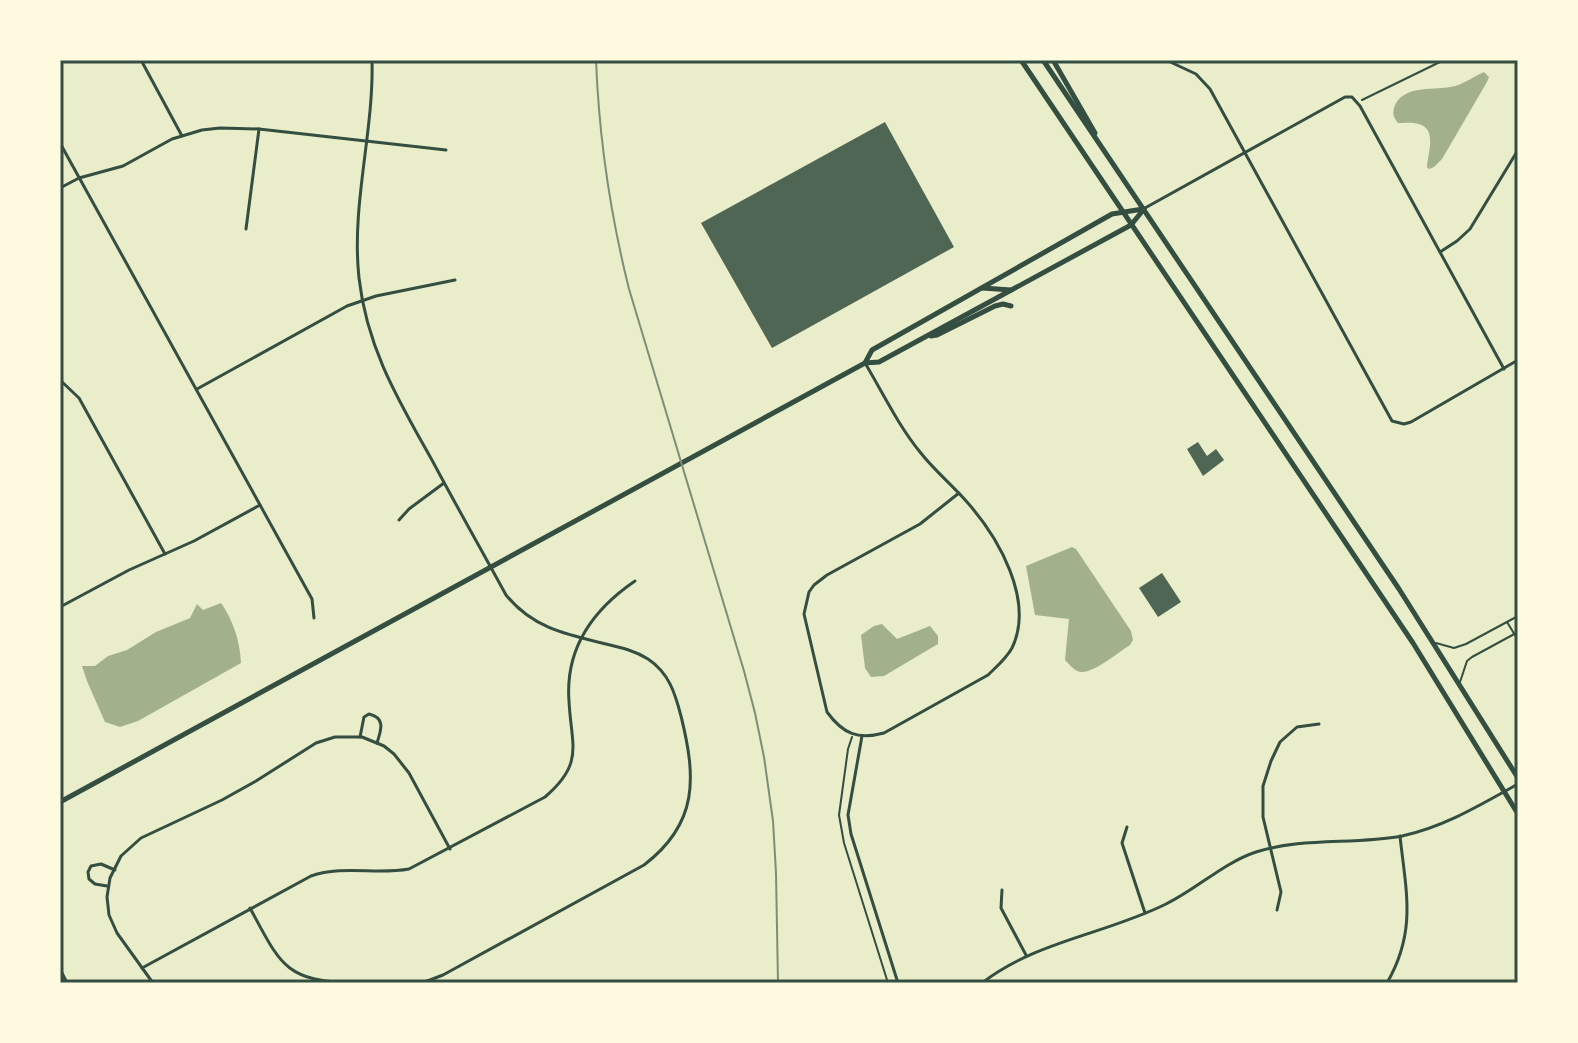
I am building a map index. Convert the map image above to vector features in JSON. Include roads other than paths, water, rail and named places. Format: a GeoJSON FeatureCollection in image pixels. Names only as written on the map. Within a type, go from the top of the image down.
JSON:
{"type":"FeatureCollection","features":[{"type":"Feature","properties":{"kind":"main road"},"geometry":{"type":"LineString","coordinates":[[1020,60],[1413,643],[1518,814]]}},
{"type":"Feature","properties":{"kind":"main road"},"geometry":{"type":"LineString","coordinates":[[1043,60],[1434,643],[1518,778]]}},
{"type":"Feature","properties":{"kind":"main road"},"geometry":{"type":"LineString","coordinates":[[1053,60],[1103,148]]}},
{"type":"Feature","properties":{"kind":"main road"},"geometry":{"type":"LineString","coordinates":[[865,363],[872,350],[1112,214],[1144,209]]}},
{"type":"Feature","properties":{"kind":"main road"},"geometry":{"type":"LineString","coordinates":[[60,802],[865,363],[879,362],[1131,225],[1144,209]]}},
{"type":"Feature","properties":{"kind":"main road"},"geometry":{"type":"LineString","coordinates":[[981,288],[1011,290]]}},
{"type":"Feature","properties":{"kind":"main road"},"geometry":{"type":"LineString","coordinates":[[926,336],[937,335],[995,306],[1011,306]]}},
{"type":"Feature","properties":{"kind":"main road"},"geometry":{"type":"LineString","coordinates":[[60,971],[66,983]]}},
{"type":"Feature","properties":{"kind":"street"},"geometry":{"type":"LineString","coordinates":[[141,60],[182,136]]}},
{"type":"Feature","properties":{"kind":"street"},"geometry":{"type":"LineString","coordinates":[[372,60],[373,93],[360,202],[358,255],[372,340],[389,382],[506,595],[517,608],[555,631],[637,652],[662,670],[673,687],[691,767],[691,785],[682,818],[666,844],[644,865],[443,975],[422,983]]}},
{"type":"Feature","properties":{"kind":"street"},"geometry":{"type":"LineString","coordinates":[[1166,60],[1196,74],[1216,99],[1392,421],[1404,424],[1518,360]]}},
{"type":"Feature","properties":{"kind":"street"},"geometry":{"type":"LineString","coordinates":[[1144,209],[1327,106],[1352,97],[1504,369]]}},
{"type":"Feature","properties":{"kind":"street"},"geometry":{"type":"LineString","coordinates":[[60,188],[79,178],[123,166],[182,136],[220,128],[259,129],[446,150]]}},
{"type":"Feature","properties":{"kind":"street"},"geometry":{"type":"LineString","coordinates":[[246,229],[259,129]]}},
{"type":"Feature","properties":{"kind":"street"},"geometry":{"type":"LineString","coordinates":[[60,143],[312,599],[314,618]]}},
{"type":"Feature","properties":{"kind":"street"},"geometry":{"type":"LineString","coordinates":[[1440,252],[1470,229],[1518,150]]}},
{"type":"Feature","properties":{"kind":"street"},"geometry":{"type":"LineString","coordinates":[[197,389],[347,306],[455,280]]}},
{"type":"Feature","properties":{"kind":"street"},"geometry":{"type":"LineString","coordinates":[[865,363],[905,433],[959,493],[990,532],[1016,589],[1018,628],[1012,647],[988,675],[884,733],[870,737],[843,729],[827,712],[804,614],[809,592],[827,575],[920,524],[959,493]]}},
{"type":"Feature","properties":{"kind":"street"},"geometry":{"type":"LineString","coordinates":[[60,380],[79,398],[165,554]]}},
{"type":"Feature","properties":{"kind":"street"},"geometry":{"type":"LineString","coordinates":[[399,520],[444,483]]}},
{"type":"Feature","properties":{"kind":"street"},"geometry":{"type":"LineString","coordinates":[[60,607],[260,505]]}},
{"type":"Feature","properties":{"kind":"street"},"geometry":{"type":"LineString","coordinates":[[142,968],[311,876],[345,870],[395,872],[409,869],[545,797],[563,779],[574,753],[569,684],[573,660],[582,638],[601,608],[635,581]]}},
{"type":"Feature","properties":{"kind":"street"},"geometry":{"type":"LineString","coordinates":[[360,737],[364,717],[369,714],[376,716],[382,727],[377,743]]}},
{"type":"Feature","properties":{"kind":"street"},"geometry":{"type":"LineString","coordinates":[[1277,910],[1281,892],[1263,817],[1263,786],[1280,742],[1297,727],[1319,724]]}},
{"type":"Feature","properties":{"kind":"street"},"geometry":{"type":"LineString","coordinates":[[862,736],[848,815],[851,834],[898,983]]}},
{"type":"Feature","properties":{"kind":"street"},"geometry":{"type":"LineString","coordinates":[[153,983],[113,925],[107,905],[110,878],[116,863],[141,838],[222,800],[316,743],[335,737],[360,737],[394,754],[409,773],[450,849]]}},
{"type":"Feature","properties":{"kind":"street"},"geometry":{"type":"LineString","coordinates":[[982,983],[1026,955],[1166,905],[1256,852],[1286,845],[1400,836],[1452,820],[1518,784]]}},
{"type":"Feature","properties":{"kind":"street"},"geometry":{"type":"LineString","coordinates":[[1127,827],[1122,843],[1145,913]]}},
{"type":"Feature","properties":{"kind":"street"},"geometry":{"type":"LineString","coordinates":[[1387,983],[1396,968],[1407,932],[1408,912],[1400,836]]}},
{"type":"Feature","properties":{"kind":"street"},"geometry":{"type":"LineString","coordinates":[[109,886],[95,884],[89,879],[88,872],[91,866],[101,864],[115,870]]}},
{"type":"Feature","properties":{"kind":"street"},"geometry":{"type":"LineString","coordinates":[[1002,890],[1001,908],[1026,955]]}},
{"type":"Feature","properties":{"kind":"street"},"geometry":{"type":"LineString","coordinates":[[250,908],[279,958],[293,971],[323,982],[351,983]]}},
{"type":"Feature","properties":{"kind":"lane"},"geometry":{"type":"LineString","coordinates":[[1434,643],[1454,648],[1518,616]]}},
{"type":"Feature","properties":{"kind":"lane"},"geometry":{"type":"LineString","coordinates":[[1507,622],[1518,640]]}},
{"type":"Feature","properties":{"kind":"lane"},"geometry":{"type":"LineString","coordinates":[[1459,683],[1467,661],[1516,633]]}},
{"type":"Feature","properties":{"kind":"railway"},"geometry":{"type":"LineString","coordinates":[[596,60],[606,175],[629,289],[744,671],[764,757],[773,821],[778,983]]}}]}
